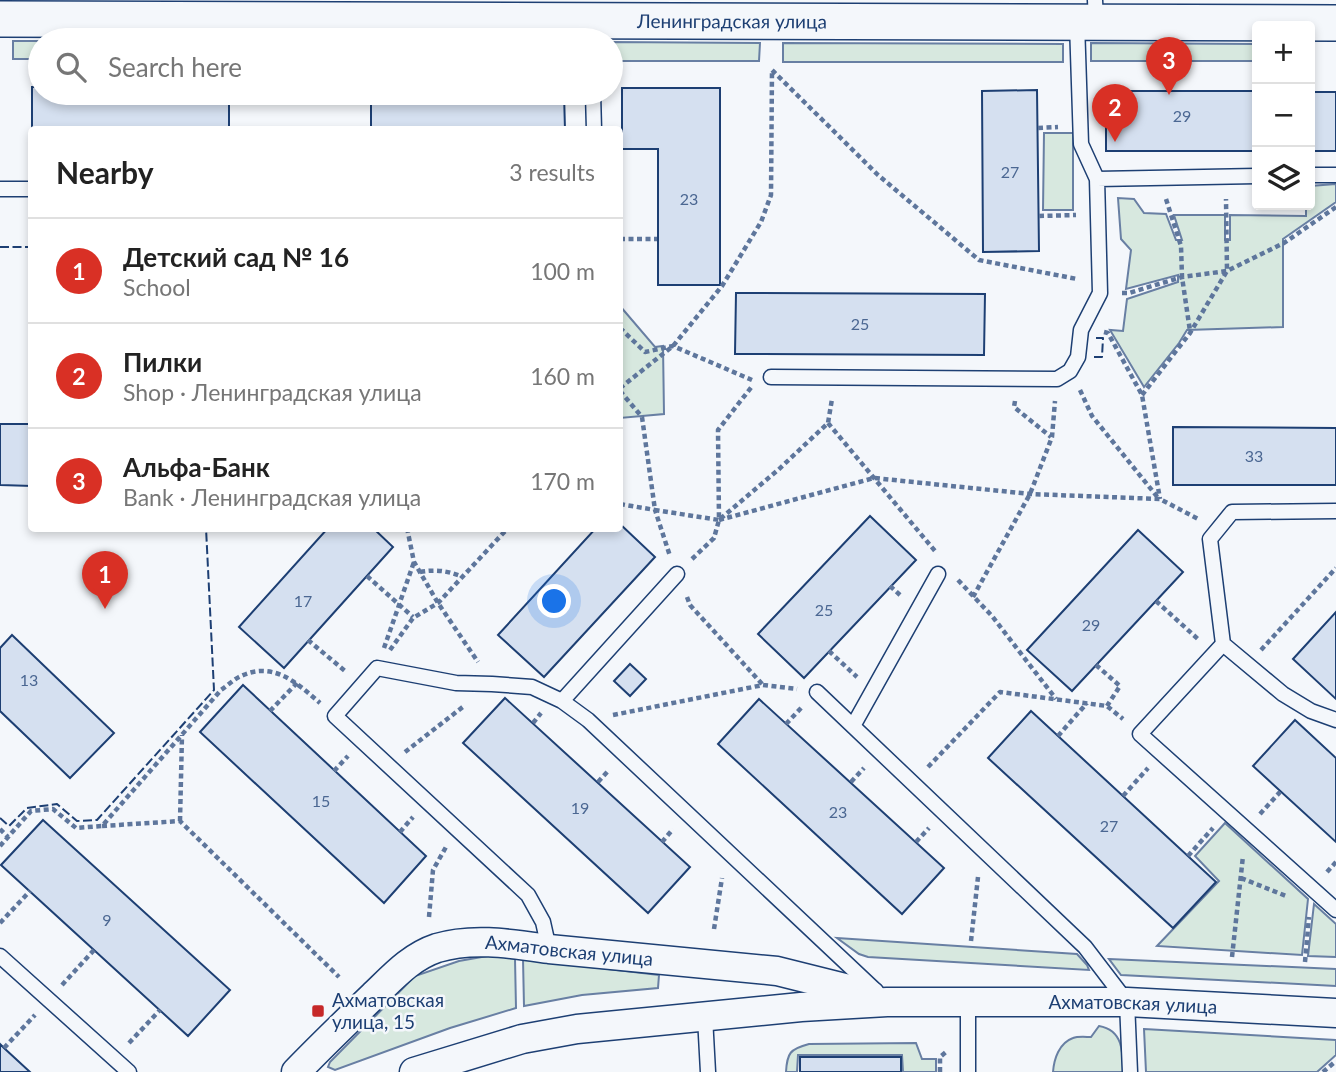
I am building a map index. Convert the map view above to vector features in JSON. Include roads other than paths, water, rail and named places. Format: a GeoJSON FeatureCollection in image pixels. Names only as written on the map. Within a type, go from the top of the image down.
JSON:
{"type":"FeatureCollection","features":[{"type":"Feature","properties":{"kind":"street","name":"Ленинградская улица"},"geometry":{"type":"LineString","coordinates":[[0,19],[289,15],[595,25],[1089,15],[1336,23]]}},
{"type":"Feature","properties":{"kind":"street","name":"Ахматовская улица"},"geometry":{"type":"LineString","coordinates":[[296,1072],[411,960],[437,948],[468,943],[496,943],[777,971],[887,1002]]}},
{"type":"Feature","properties":{"kind":"street","name":"Ахматовская улица"},"geometry":{"type":"LineString","coordinates":[[419,1071],[522,1039],[577,1029],[801,1007],[887,1002],[1127,1002],[1336,1013]]}},
{"type":"Feature","properties":{"kind":"lane"},"geometry":{"type":"LineString","coordinates":[[771,377],[1023,380],[1057,379],[1070,371],[1078,357],[1081,330],[1100,288],[1097,179],[1081,144],[1089,15]]}},
{"type":"Feature","properties":{"kind":"lane"},"geometry":{"type":"LineString","coordinates":[[0,19],[0,33]]}},
{"type":"Feature","properties":{"kind":"lane"},"geometry":{"type":"LineString","coordinates":[[593,105],[594,126]]}},
{"type":"Feature","properties":{"kind":"lane"},"geometry":{"type":"LineString","coordinates":[[1315,175],[1336,175]]}},
{"type":"Feature","properties":{"kind":"lane"},"geometry":{"type":"LineString","coordinates":[[1097,179],[1252,176]]}},
{"type":"Feature","properties":{"kind":"lane"},"geometry":{"type":"LineString","coordinates":[[0,189],[28,189]]}},
{"type":"Feature","properties":{"kind":"lane"},"geometry":{"type":"LineString","coordinates":[[1336,511],[1232,512],[1210,538],[1219,649],[1140,734],[1336,910]]}},
{"type":"Feature","properties":{"kind":"lane"},"geometry":{"type":"LineString","coordinates":[[562,701],[677,574]]}},
{"type":"Feature","properties":{"kind":"lane"},"geometry":{"type":"LineString","coordinates":[[853,726],[938,574]]}},
{"type":"Feature","properties":{"kind":"lane"},"geometry":{"type":"LineString","coordinates":[[1219,649],[1248,664],[1283,694],[1311,711],[1336,720]]}},
{"type":"Feature","properties":{"kind":"lane"},"geometry":{"type":"LineString","coordinates":[[549,949],[543,922],[528,895],[335,716],[377,668],[456,683],[532,687],[562,701],[589,720],[887,1002]]}},
{"type":"Feature","properties":{"kind":"lane"},"geometry":{"type":"LineString","coordinates":[[817,692],[1085,947],[1127,1002],[1130,1072]]}},
{"type":"Feature","properties":{"kind":"lane"},"geometry":{"type":"LineString","coordinates":[[0,956],[129,1072]]}},
{"type":"Feature","properties":{"kind":"lane"},"geometry":{"type":"LineString","coordinates":[[968,1001],[968,1072]]}},
{"type":"Feature","properties":{"kind":"lane"},"geometry":{"type":"LineString","coordinates":[[705,1017],[708,1072]]}},
{"type":"Feature","properties":{"kind":"place","name":"Альфа-Банк"},"geometry":{"type":"Point","coordinates":[1169,95]}},
{"type":"Feature","properties":{"kind":"place","name":"Пилки"},"geometry":{"type":"Point","coordinates":[1115,142]}},
{"type":"Feature","properties":{"kind":"place","name":"Детский сад № 16"},"geometry":{"type":"Point","coordinates":[105,609]}},
{"type":"Feature","properties":{"kind":"place","name":"Ахматовская улица, 15"},"geometry":{"type":"Point","coordinates":[318,1011]}}]}
